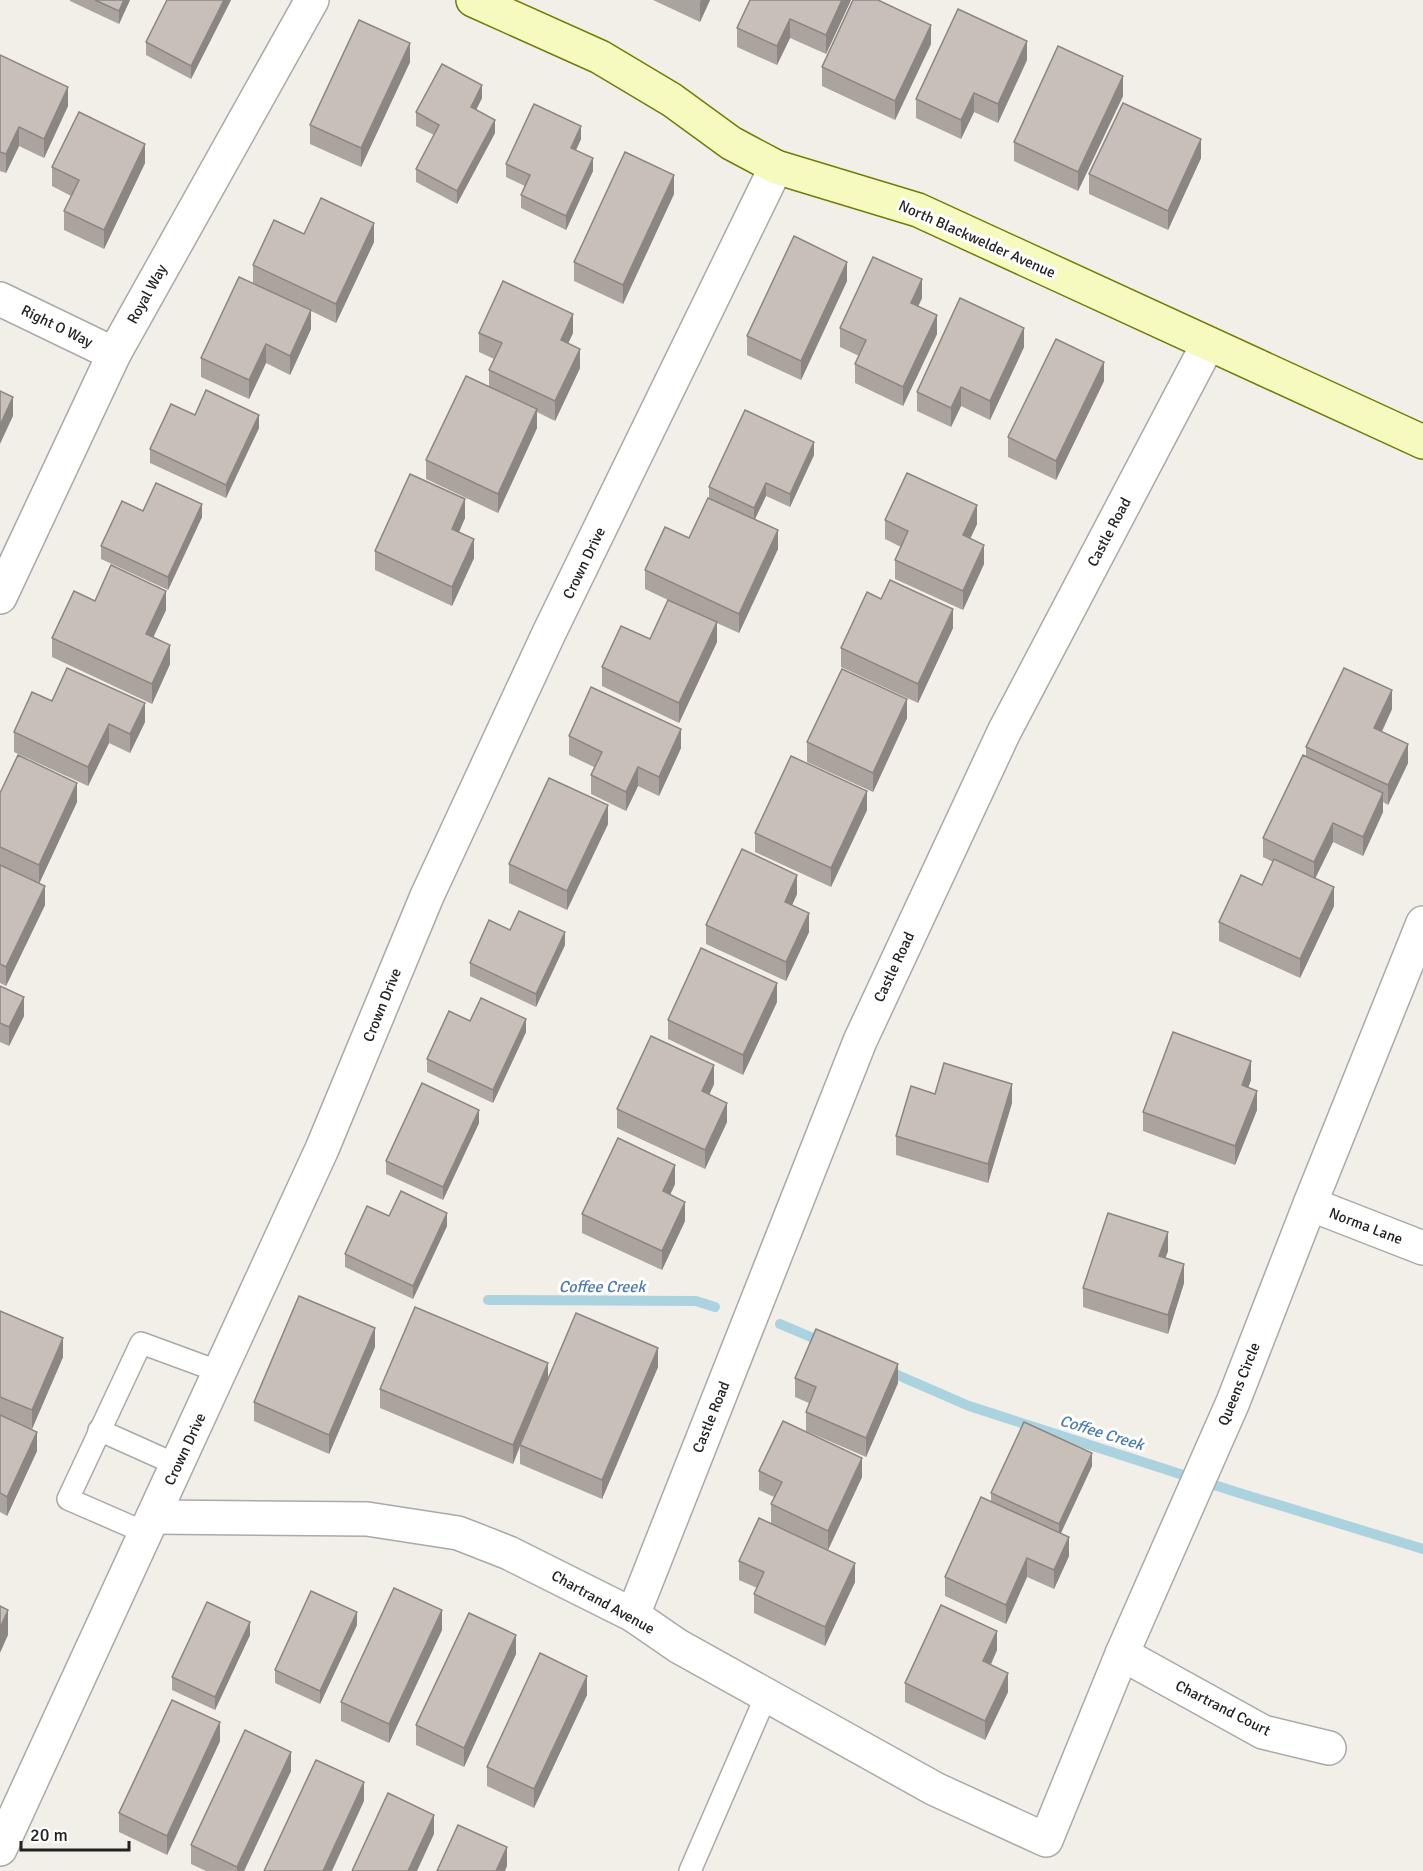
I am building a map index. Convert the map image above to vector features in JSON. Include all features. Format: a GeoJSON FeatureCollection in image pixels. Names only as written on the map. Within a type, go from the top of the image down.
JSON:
{"type":"FeatureCollection","features":[{"type":"Feature","properties":{"kind":"street","name":"Royal Way"},"geometry":{"type":"LineString","coordinates":[[0,597],[114,354],[312,0]]}},
{"type":"Feature","properties":{"kind":"street","name":"North Blackwelder Avenue"},"geometry":{"type":"LineString","coordinates":[[473,0],[600,57],[672,100],[731,143],[776,166],[918,210],[1423,442]]}},
{"type":"Feature","properties":{"kind":"street","name":"Crown Drive"},"geometry":{"type":"LineString","coordinates":[[0,1849],[322,1149],[427,896],[549,633],[776,166]]}},
{"type":"Feature","properties":{"kind":"street","name":"Right O Way"},"geometry":{"type":"LineString","coordinates":[[0,299],[114,354]]}},
{"type":"Feature","properties":{"kind":"street","name":"Castle Road"},"geometry":{"type":"LineString","coordinates":[[633,1615],[860,1041],[1004,732],[1208,344]]}},
{"type":"Feature","properties":{"kind":"street","name":"Queens Circle"},"geometry":{"type":"LineString","coordinates":[[1046,1840],[1122,1654],[1233,1402],[1423,923]]}},
{"type":"Feature","properties":{"kind":"street","name":"Norma Lane"},"geometry":{"type":"LineString","coordinates":[[1310,1204],[1423,1248]]}},
{"type":"Feature","properties":{"kind":"street","name":"Chartrand Avenue"},"geometry":{"type":"LineString","coordinates":[[150,1525],[367,1519],[458,1533],[509,1553],[633,1615],[678,1646],[935,1789],[1046,1840]]}},
{"type":"Feature","properties":{"kind":"street","name":"Chartrand Court"},"geometry":{"type":"LineString","coordinates":[[1122,1654],[1263,1732],[1329,1748]]}},
{"type":"Feature","properties":{"kind":"lane"},"geometry":{"type":"LineString","coordinates":[[150,1525],[68,1499],[141,1343],[220,1372]]}},
{"type":"Feature","properties":{"kind":"lane"},"geometry":{"type":"LineString","coordinates":[[99,1430],[177,1465]]}},
{"type":"Feature","properties":{"kind":"lane"},"geometry":{"type":"LineString","coordinates":[[690,1871],[766,1696]]}},
{"type":"Feature","properties":{"kind":"building"},"geometry":{"type":"Polygon","coordinates":[[[95,0],[124,0],[119,11],[95,0]]]}},
{"type":"Feature","properties":{"kind":"building"},"geometry":{"type":"Polygon","coordinates":[[[167,0],[224,0],[191,66],[146,42],[167,0]]]}},
{"type":"Feature","properties":{"kind":"building"},"geometry":{"type":"Polygon","coordinates":[[[750,0],[842,0],[826,35],[790,19],[777,46],[737,28],[750,0]]]}},
{"type":"Feature","properties":{"kind":"building"},"geometry":{"type":"Polygon","coordinates":[[[853,0],[878,0],[931,25],[895,101],[822,67],[853,0]]]}},
{"type":"Feature","properties":{"kind":"building"},"geometry":{"type":"Polygon","coordinates":[[[958,9],[1027,41],[998,104],[974,93],[961,120],[916,99],[958,9]]]}},
{"type":"Feature","properties":{"kind":"building"},"geometry":{"type":"Polygon","coordinates":[[[359,20],[410,43],[361,148],[310,125],[359,20]]]}},
{"type":"Feature","properties":{"kind":"building"},"geometry":{"type":"Polygon","coordinates":[[[1058,46],[1123,76],[1078,172],[1014,142],[1058,46]]]}},
{"type":"Feature","properties":{"kind":"building"},"geometry":{"type":"Polygon","coordinates":[[[0,55],[68,87],[44,139],[19,127],[6,154],[0,152],[0,55]]]}},
{"type":"Feature","properties":{"kind":"building"},"geometry":{"type":"Polygon","coordinates":[[[442,64],[482,85],[471,107],[495,120],[457,191],[416,169],[439,125],[416,112],[442,64]]]}},
{"type":"Feature","properties":{"kind":"building"},"geometry":{"type":"Polygon","coordinates":[[[1123,103],[1201,139],[1168,211],[1089,174],[1123,103]]]}},
{"type":"Feature","properties":{"kind":"building"},"geometry":{"type":"Polygon","coordinates":[[[534,104],[581,126],[571,148],[593,158],[566,216],[521,195],[530,175],[506,164],[534,104]]]}},
{"type":"Feature","properties":{"kind":"building"},"geometry":{"type":"Polygon","coordinates":[[[79,112],[145,144],[104,230],[64,211],[79,180],[52,167],[79,112]]]}},
{"type":"Feature","properties":{"kind":"building"},"geometry":{"type":"Polygon","coordinates":[[[625,152],[674,175],[623,285],[574,262],[625,152]]]}},
{"type":"Feature","properties":{"kind":"building"},"geometry":{"type":"Polygon","coordinates":[[[321,198],[374,223],[336,304],[253,265],[274,220],[304,234],[321,198]]]}},
{"type":"Feature","properties":{"kind":"building"},"geometry":{"type":"Polygon","coordinates":[[[794,236],[847,262],[801,361],[747,336],[794,236]]]}},
{"type":"Feature","properties":{"kind":"building"},"geometry":{"type":"Polygon","coordinates":[[[873,257],[922,279],[911,303],[937,315],[903,387],[855,364],[866,340],[840,328],[873,257]]]}},
{"type":"Feature","properties":{"kind":"building"},"geometry":{"type":"Polygon","coordinates":[[[239,277],[311,310],[290,356],[266,344],[249,380],[201,358],[239,277]]]}},
{"type":"Feature","properties":{"kind":"building"},"geometry":{"type":"Polygon","coordinates":[[[503,281],[573,314],[561,340],[580,349],[555,401],[489,370],[502,343],[479,333],[503,281]]]}},
{"type":"Feature","properties":{"kind":"building"},"geometry":{"type":"Polygon","coordinates":[[[960,298],[1024,328],[990,401],[961,387],[951,408],[917,392],[960,298]]]}},
{"type":"Feature","properties":{"kind":"building"},"geometry":{"type":"Polygon","coordinates":[[[1056,339],[1104,362],[1056,461],[1008,437],[1056,339]]]}},
{"type":"Feature","properties":{"kind":"building"},"geometry":{"type":"Polygon","coordinates":[[[466,376],[537,409],[498,494],[426,460],[466,376]]]}},
{"type":"Feature","properties":{"kind":"building"},"geometry":{"type":"Polygon","coordinates":[[[206,390],[259,415],[226,485],[150,449],[171,404],[195,415],[206,390]]]}},
{"type":"Feature","properties":{"kind":"building"},"geometry":{"type":"Polygon","coordinates":[[[0,391],[13,397],[0,425],[0,391]]]}},
{"type":"Feature","properties":{"kind":"building"},"geometry":{"type":"Polygon","coordinates":[[[745,410],[814,442],[790,494],[766,483],[754,508],[709,487],[745,410]]]}},
{"type":"Feature","properties":{"kind":"building"},"geometry":{"type":"Polygon","coordinates":[[[907,473],[977,505],[963,535],[984,545],[963,591],[895,560],[908,531],[885,520],[907,473]]]}},
{"type":"Feature","properties":{"kind":"building"},"geometry":{"type":"Polygon","coordinates":[[[410,474],[465,499],[452,529],[474,539],[452,587],[375,551],[410,474]]]}},
{"type":"Feature","properties":{"kind":"building"},"geometry":{"type":"Polygon","coordinates":[[[156,483],[202,504],[168,577],[101,546],[122,501],[143,511],[156,483]]]}},
{"type":"Feature","properties":{"kind":"building"},"geometry":{"type":"Polygon","coordinates":[[[708,498],[778,530],[739,614],[645,570],[665,527],[689,538],[708,498]]]}},
{"type":"Feature","properties":{"kind":"building"},"geometry":{"type":"Polygon","coordinates":[[[111,565],[166,591],[146,634],[170,645],[152,684],[52,638],[74,591],[95,601],[111,565]]]}},
{"type":"Feature","properties":{"kind":"building"},"geometry":{"type":"Polygon","coordinates":[[[890,580],[953,609],[918,684],[841,648],[867,592],[881,599],[890,580]]]}},
{"type":"Feature","properties":{"kind":"building"},"geometry":{"type":"Polygon","coordinates":[[[668,600],[717,622],[679,703],[602,667],[621,626],[650,639],[668,600]]]}},
{"type":"Feature","properties":{"kind":"building"},"geometry":{"type":"Polygon","coordinates":[[[67,668],[145,703],[130,734],[109,724],[88,767],[14,732],[32,692],[52,701],[67,668]]]}},
{"type":"Feature","properties":{"kind":"building"},"geometry":{"type":"Polygon","coordinates":[[[1344,668],[1392,690],[1374,728],[1408,744],[1388,785],[1306,747],[1344,668]]]}},
{"type":"Feature","properties":{"kind":"building"},"geometry":{"type":"Polygon","coordinates":[[[842,669],[907,699],[873,773],[807,742],[842,669]]]}},
{"type":"Feature","properties":{"kind":"building"},"geometry":{"type":"Polygon","coordinates":[[[591,687],[681,729],[659,777],[638,767],[626,792],[591,775],[602,752],[569,736],[591,687]]]}},
{"type":"Feature","properties":{"kind":"building"},"geometry":{"type":"Polygon","coordinates":[[[18,755],[77,783],[39,865],[0,847],[0,793],[18,755]]]}},
{"type":"Feature","properties":{"kind":"building"},"geometry":{"type":"Polygon","coordinates":[[[1303,755],[1383,793],[1363,837],[1333,823],[1314,862],[1263,838],[1303,755]]]}},
{"type":"Feature","properties":{"kind":"building"},"geometry":{"type":"Polygon","coordinates":[[[791,756],[867,791],[831,868],[755,833],[791,756]]]}},
{"type":"Feature","properties":{"kind":"building"},"geometry":{"type":"Polygon","coordinates":[[[549,778],[608,805],[567,891],[509,864],[549,778]]]}},
{"type":"Feature","properties":{"kind":"building"},"geometry":{"type":"Polygon","coordinates":[[[742,849],[797,875],[785,902],[809,913],[786,962],[706,925],[742,849]]]}},
{"type":"Feature","properties":{"kind":"building"},"geometry":{"type":"Polygon","coordinates":[[[1274,859],[1334,887],[1300,959],[1219,922],[1241,875],[1262,885],[1274,859]]]}},
{"type":"Feature","properties":{"kind":"building"},"geometry":{"type":"Polygon","coordinates":[[[0,865],[45,886],[6,967],[0,964],[0,865]]]}},
{"type":"Feature","properties":{"kind":"building"},"geometry":{"type":"Polygon","coordinates":[[[519,911],[565,932],[536,994],[470,963],[489,920],[510,930],[519,911]]]}},
{"type":"Feature","properties":{"kind":"building"},"geometry":{"type":"Polygon","coordinates":[[[701,948],[777,983],[743,1055],[668,1020],[701,948]]]}},
{"type":"Feature","properties":{"kind":"building"},"geometry":{"type":"Polygon","coordinates":[[[0,986],[24,997],[9,1027],[0,1023],[0,986]]]}},
{"type":"Feature","properties":{"kind":"building"},"geometry":{"type":"Polygon","coordinates":[[[481,998],[526,1019],[493,1090],[427,1059],[449,1011],[470,1021],[481,998]]]}},
{"type":"Feature","properties":{"kind":"building"},"geometry":{"type":"Polygon","coordinates":[[[1173,1032],[1251,1061],[1242,1085],[1257,1091],[1235,1146],[1143,1112],[1173,1032]]]}},
{"type":"Feature","properties":{"kind":"building"},"geometry":{"type":"Polygon","coordinates":[[[651,1036],[714,1065],[702,1091],[727,1103],[705,1150],[617,1109],[651,1036]]]}},
{"type":"Feature","properties":{"kind":"building"},"geometry":{"type":"Polygon","coordinates":[[[944,1063],[1012,1084],[988,1164],[896,1136],[911,1086],[935,1094],[944,1063]]]}},
{"type":"Feature","properties":{"kind":"building"},"geometry":{"type":"Polygon","coordinates":[[[422,1083],[479,1110],[443,1187],[386,1161],[422,1083]]]}},
{"type":"Feature","properties":{"kind":"building"},"geometry":{"type":"Polygon","coordinates":[[[618,1138],[675,1165],[663,1191],[685,1202],[662,1251],[582,1214],[618,1138]]]}},
{"type":"Feature","properties":{"kind":"building"},"geometry":{"type":"Polygon","coordinates":[[[401,1191],[447,1213],[413,1286],[345,1254],[367,1206],[389,1216],[401,1191]]]}},
{"type":"Feature","properties":{"kind":"building"},"geometry":{"type":"Polygon","coordinates":[[[1108,1213],[1168,1232],[1159,1256],[1184,1264],[1168,1315],[1083,1288],[1108,1213]]]}},
{"type":"Feature","properties":{"kind":"building"},"geometry":{"type":"Polygon","coordinates":[[[299,1296],[375,1328],[329,1435],[254,1402],[299,1296]]]}},
{"type":"Feature","properties":{"kind":"building"},"geometry":{"type":"Polygon","coordinates":[[[415,1307],[548,1363],[513,1445],[380,1389],[415,1307]]]}},
{"type":"Feature","properties":{"kind":"building"},"geometry":{"type":"Polygon","coordinates":[[[0,1311],[63,1338],[32,1410],[0,1397],[0,1311]]]}},
{"type":"Feature","properties":{"kind":"building"},"geometry":{"type":"Polygon","coordinates":[[[576,1313],[658,1348],[602,1480],[520,1445],[576,1313]]]}},
{"type":"Feature","properties":{"kind":"building"},"geometry":{"type":"Polygon","coordinates":[[[816,1329],[898,1364],[866,1438],[806,1412],[816,1387],[795,1378],[816,1329]]]}},
{"type":"Feature","properties":{"kind":"building"},"geometry":{"type":"Polygon","coordinates":[[[0,1415],[37,1432],[7,1497],[0,1493],[0,1415]]]}},
{"type":"Feature","properties":{"kind":"building"},"geometry":{"type":"Polygon","coordinates":[[[783,1421],[862,1458],[828,1531],[771,1504],[782,1482],[759,1471],[783,1421]]]}},
{"type":"Feature","properties":{"kind":"building"},"geometry":{"type":"Polygon","coordinates":[[[1024,1422],[1092,1453],[1059,1524],[991,1493],[1024,1422]]]}},
{"type":"Feature","properties":{"kind":"building"},"geometry":{"type":"Polygon","coordinates":[[[981,1497],[1069,1537],[1054,1570],[1027,1558],[1006,1605],[945,1577],[981,1497]]]}},
{"type":"Feature","properties":{"kind":"building"},"geometry":{"type":"Polygon","coordinates":[[[759,1518],[855,1563],[825,1627],[754,1594],[764,1572],[739,1561],[759,1518]]]}},
{"type":"Feature","properties":{"kind":"building"},"geometry":{"type":"Polygon","coordinates":[[[394,1588],[442,1610],[389,1724],[341,1702],[394,1588]]]}},
{"type":"Feature","properties":{"kind":"building"},"geometry":{"type":"Polygon","coordinates":[[[311,1591],[357,1612],[320,1691],[275,1670],[311,1591]]]}},
{"type":"Feature","properties":{"kind":"building"},"geometry":{"type":"Polygon","coordinates":[[[207,1602],[250,1622],[215,1697],[172,1677],[207,1602]]]}},
{"type":"Feature","properties":{"kind":"building"},"geometry":{"type":"Polygon","coordinates":[[[941,1605],[997,1631],[983,1661],[1008,1673],[985,1721],[905,1683],[941,1605]]]}},
{"type":"Feature","properties":{"kind":"building"},"geometry":{"type":"Polygon","coordinates":[[[0,1606],[8,1610],[0,1628],[0,1606]]]}},
{"type":"Feature","properties":{"kind":"building"},"geometry":{"type":"Polygon","coordinates":[[[469,1613],[516,1635],[464,1748],[416,1725],[469,1613]]]}},
{"type":"Feature","properties":{"kind":"building"},"geometry":{"type":"Polygon","coordinates":[[[540,1653],[587,1676],[534,1789],[487,1767],[540,1653]]]}},
{"type":"Feature","properties":{"kind":"building"},"geometry":{"type":"Polygon","coordinates":[[[172,1700],[220,1722],[167,1836],[119,1813],[172,1700]]]}},
{"type":"Feature","properties":{"kind":"building"},"geometry":{"type":"Polygon","coordinates":[[[245,1730],[291,1752],[237,1867],[191,1845],[245,1730]]]}},
{"type":"Feature","properties":{"kind":"building"},"geometry":{"type":"Polygon","coordinates":[[[316,1760],[364,1782],[323,1871],[264,1871],[316,1760]]]}},
{"type":"Feature","properties":{"kind":"building"},"geometry":{"type":"Polygon","coordinates":[[[388,1793],[434,1815],[408,1871],[352,1871],[388,1793]]]}},
{"type":"Feature","properties":{"kind":"building"},"geometry":{"type":"Polygon","coordinates":[[[458,1825],[507,1847],[496,1871],[437,1871],[458,1825]]]}},
{"type":"Feature","properties":{"kind":"waterway","name":"Coffee Creek"},"geometry":{"type":"LineString","coordinates":[[488,1300],[696,1301],[715,1307]]}},
{"type":"Feature","properties":{"kind":"waterway","name":"Coffee Creek"},"geometry":{"type":"LineString","coordinates":[[780,1324],[825,1343]]}},
{"type":"Feature","properties":{"kind":"waterway","name":"Coffee Creek"},"geometry":{"type":"LineString","coordinates":[[886,1370],[969,1406],[1423,1549]]}}]}
